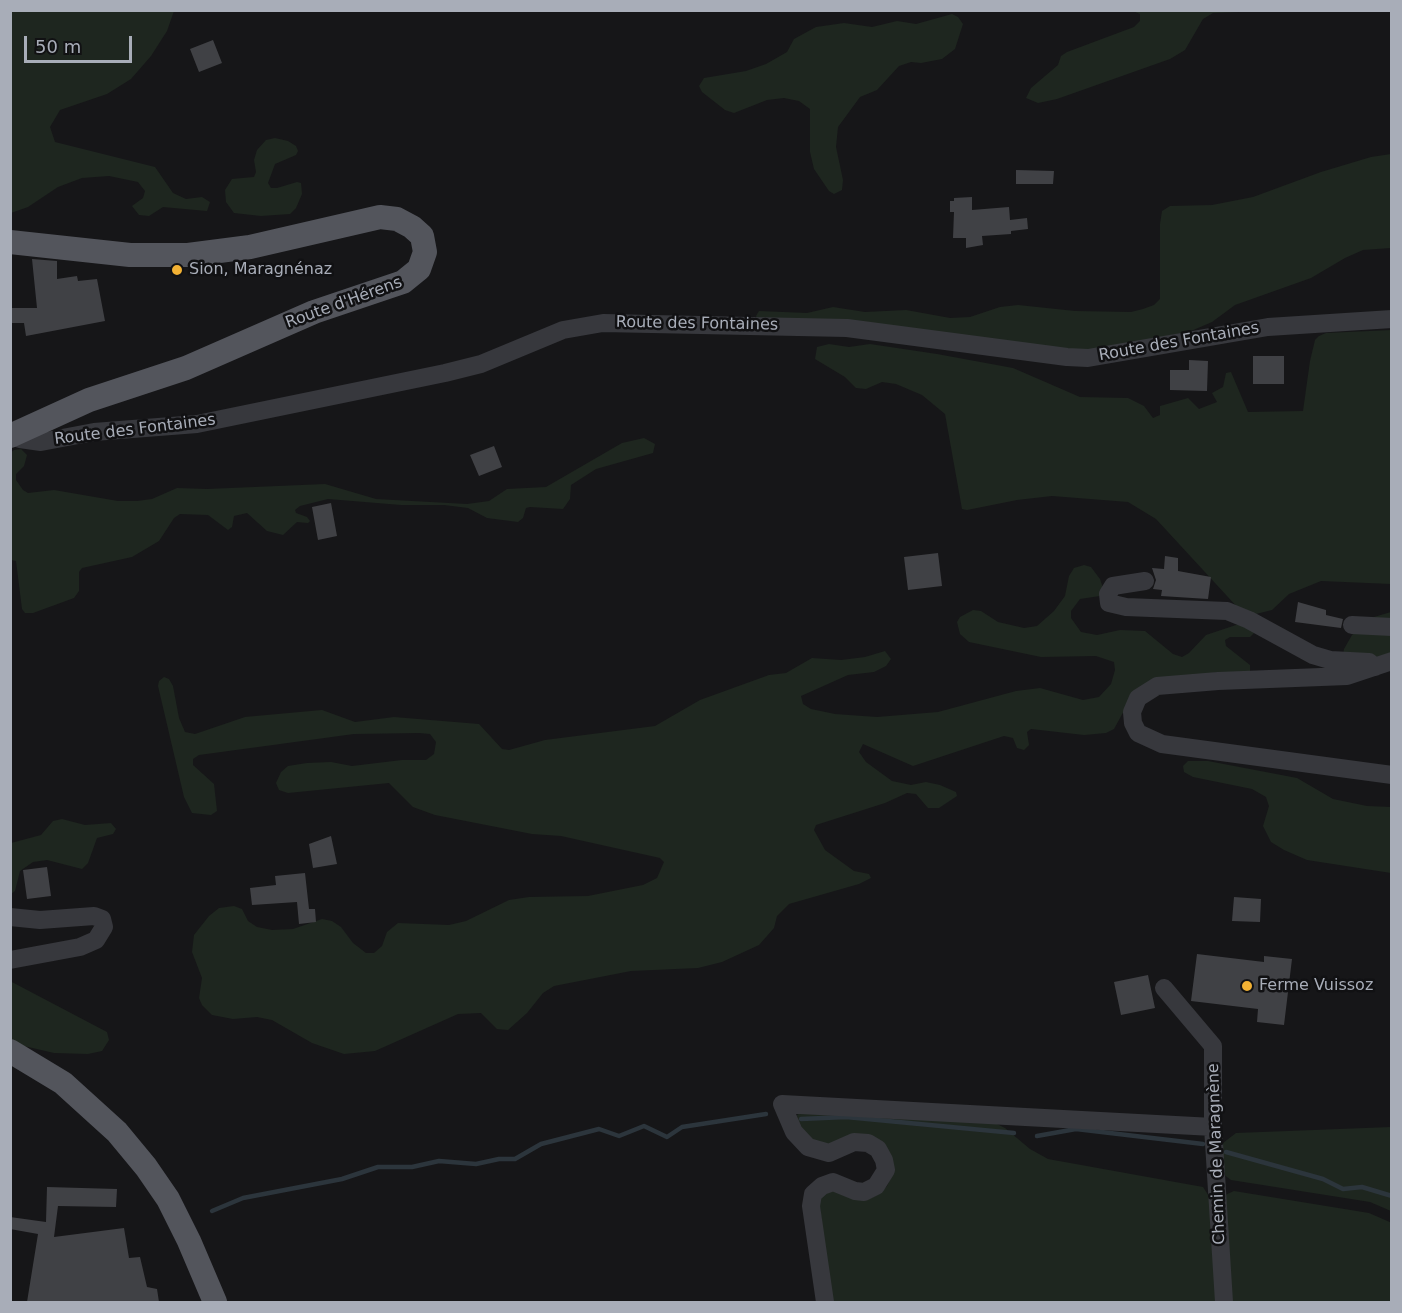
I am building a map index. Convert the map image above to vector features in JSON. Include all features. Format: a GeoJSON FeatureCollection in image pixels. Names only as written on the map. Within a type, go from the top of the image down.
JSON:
{"type":"FeatureCollection","features":[{"type":"Feature","properties":{"kind":"main road","name":"Route d'Hérens"},"geometry":{"type":"LineString","coordinates":[[12,246],[130,255],[188,255],[250,247],[380,217],[397,219],[412,226],[422,237],[425,252],[419,269],[403,282],[314,312],[186,368],[89,400],[12,435]]}},
{"type":"Feature","properties":{"kind":"main road"},"geometry":{"type":"LineString","coordinates":[[10,1052],[63,1083],[117,1132],[146,1167],[168,1199],[211,1296]]}},
{"type":"Feature","properties":{"kind":"street","name":"Route des Fontaines"},"geometry":{"type":"LineString","coordinates":[[12,435],[20,439],[41,442],[94,432],[162,429],[208,422],[481,364],[563,330],[603,323],[847,328],[1088,358],[1268,327],[1392,319]]}},
{"type":"Feature","properties":{"kind":"street"},"geometry":{"type":"LineString","coordinates":[[1145,581],[1113,586],[1108,594],[1109,603],[1126,607],[1227,611],[1249,620],[1313,655],[1330,660],[1384,664]]}},
{"type":"Feature","properties":{"kind":"street"},"geometry":{"type":"LineString","coordinates":[[1352,625],[1392,627]]}},
{"type":"Feature","properties":{"kind":"street"},"geometry":{"type":"LineString","coordinates":[[1384,664],[1331,678],[1218,681],[1157,686],[1138,698],[1132,712],[1133,723],[1140,735],[1162,744],[1392,775]]}},
{"type":"Feature","properties":{"kind":"street"},"geometry":{"type":"LineString","coordinates":[[10,917],[40,920],[94,916],[102,919],[104,927],[96,940],[80,947],[10,960]]}},
{"type":"Feature","properties":{"kind":"street","name":"Chemin de Maragnène"},"geometry":{"type":"LineString","coordinates":[[1164,988],[1213,1046],[1213,1127],[1224,1302]]}},
{"type":"Feature","properties":{"kind":"street"},"geometry":{"type":"LineString","coordinates":[[825,1302],[811,1206],[813,1194],[822,1186],[833,1182],[855,1191],[870,1189],[881,1180],[886,1170],[884,1160],[878,1149],[868,1143],[854,1142],[828,1154],[808,1147],[794,1132],[782,1104],[1213,1127]]}},
{"type":"Feature","properties":{"kind":"shaded area"},"geometry":{"type":"Polygon","coordinates":[[[10,11],[174,11],[167,31],[151,56],[131,79],[107,94],[60,110],[50,127],[55,142],[155,167],[173,193],[186,199],[202,197],[210,202],[207,211],[163,207],[149,216],[139,215],[132,206],[143,198],[145,191],[138,182],[109,176],[82,178],[58,187],[28,207],[11,213],[10,11]]]}},
{"type":"Feature","properties":{"kind":"shaded area"},"geometry":{"type":"Polygon","coordinates":[[[1133,11],[1264,11],[1213,13],[1203,19],[1185,50],[1170,59],[1057,99],[1038,103],[1026,98],[1031,88],[1058,65],[1061,56],[1067,52],[1134,27],[1140,21],[1140,14],[1133,11]]]}},
{"type":"Feature","properties":{"kind":"shaded area"},"geometry":{"type":"Polygon","coordinates":[[[952,14],[958,17],[963,24],[955,49],[942,59],[921,63],[911,62],[899,66],[877,90],[860,97],[838,127],[836,147],[843,180],[842,190],[834,194],[829,191],[814,169],[810,152],[810,109],[799,101],[784,98],[767,100],[734,113],[725,110],[702,92],[699,86],[704,78],[746,71],[766,64],[787,52],[794,39],[816,27],[844,23],[872,27],[897,21],[916,24],[952,14]]]}},
{"type":"Feature","properties":{"kind":"shaded area"},"geometry":{"type":"Polygon","coordinates":[[[275,138],[288,141],[296,146],[298,151],[296,155],[275,164],[268,183],[271,188],[277,188],[301,183],[302,194],[296,208],[290,214],[261,216],[234,213],[226,202],[225,190],[232,179],[254,177],[256,172],[254,160],[257,150],[266,140],[275,138]]]}},
{"type":"Feature","properties":{"kind":"shaded area"},"geometry":{"type":"Polygon","coordinates":[[[1391,154],[1391,248],[1363,250],[1311,278],[1235,305],[1212,322],[1191,331],[1104,349],[1081,350],[758,320],[756,316],[759,311],[807,313],[833,307],[865,312],[906,310],[950,318],[970,317],[1000,307],[1018,305],[1075,311],[1131,312],[1143,309],[1154,305],[1160,299],[1160,224],[1162,211],[1170,206],[1212,205],[1253,197],[1321,172],[1371,157],[1391,154]]]}},
{"type":"Feature","properties":{"kind":"shaded area"},"geometry":{"type":"Polygon","coordinates":[[[1391,330],[1391,584],[1321,581],[1289,594],[1272,610],[1256,614],[1239,609],[1156,519],[1128,502],[1052,496],[962,509],[945,414],[922,395],[896,384],[882,382],[866,389],[856,388],[845,377],[815,359],[817,347],[829,344],[849,347],[870,344],[937,354],[1013,368],[1080,397],[1128,398],[1144,406],[1153,418],[1160,415],[1160,406],[1188,398],[1199,409],[1217,402],[1212,393],[1223,387],[1226,373],[1231,372],[1248,412],[1303,411],[1310,361],[1315,340],[1319,336],[1326,333],[1391,330]]]}},
{"type":"Feature","properties":{"kind":"shaded area"},"geometry":{"type":"Polygon","coordinates":[[[644,438],[655,444],[653,453],[596,469],[571,485],[570,499],[563,509],[526,508],[523,518],[518,522],[487,518],[468,508],[444,505],[401,505],[328,499],[300,506],[295,510],[296,513],[307,517],[310,521],[308,523],[297,522],[283,535],[267,531],[247,513],[234,516],[232,527],[228,530],[208,515],[180,514],[174,518],[159,541],[132,557],[82,568],[79,572],[79,591],[74,598],[33,613],[25,613],[22,609],[16,561],[11,560],[10,453],[14,450],[21,449],[27,455],[24,466],[16,474],[16,480],[28,493],[54,490],[118,501],[137,501],[152,499],[177,488],[207,489],[325,484],[376,499],[467,504],[489,501],[507,489],[546,487],[622,443],[644,438]]]}},
{"type":"Feature","properties":{"kind":"shaded area"},"geometry":{"type":"Polygon","coordinates":[[[1084,565],[1091,567],[1100,579],[1104,591],[1100,596],[1080,599],[1071,611],[1071,618],[1081,632],[1097,635],[1120,630],[1145,631],[1173,654],[1182,657],[1206,635],[1239,624],[1253,628],[1254,633],[1250,637],[1230,637],[1225,640],[1226,646],[1250,665],[1250,671],[1244,673],[1218,672],[1191,677],[1126,707],[1114,729],[1106,733],[1084,735],[1031,729],[1027,732],[1029,745],[1024,750],[1017,748],[1013,738],[1004,736],[913,766],[863,744],[859,752],[866,762],[892,781],[911,785],[926,782],[940,785],[956,792],[957,796],[939,808],[928,808],[916,794],[907,793],[885,803],[816,825],[814,830],[825,850],[854,871],[869,874],[871,878],[859,884],[789,904],[777,916],[774,928],[759,945],[722,962],[698,968],[631,971],[554,986],[543,993],[527,1013],[508,1030],[497,1029],[481,1013],[458,1014],[375,1051],[344,1054],[312,1043],[272,1020],[257,1017],[233,1019],[212,1015],[202,1005],[199,998],[202,978],[192,952],[194,935],[209,916],[219,908],[234,906],[242,909],[248,921],[257,927],[272,930],[293,929],[322,919],[332,921],[366,953],[374,953],[382,946],[387,932],[398,923],[449,925],[466,921],[509,900],[529,897],[588,896],[643,885],[657,878],[664,862],[660,858],[561,836],[532,834],[435,815],[413,807],[389,783],[288,793],[279,790],[276,783],[281,772],[288,766],[307,763],[331,762],[352,766],[402,760],[426,760],[434,754],[436,742],[430,734],[354,734],[199,755],[193,759],[193,765],[214,784],[217,811],[211,815],[192,813],[184,797],[158,686],[159,681],[164,677],[169,679],[173,686],[179,718],[185,732],[195,734],[245,717],[322,710],[355,722],[394,717],[479,724],[502,749],[509,750],[545,740],[655,726],[700,700],[769,675],[786,673],[812,658],[841,660],[865,657],[885,651],[891,659],[886,666],[874,672],[848,675],[801,696],[803,704],[811,709],[835,714],[877,717],[938,712],[1016,691],[1040,688],[1083,700],[1099,697],[1111,684],[1115,670],[1114,662],[1096,656],[1041,657],[969,642],[960,634],[957,622],[960,617],[973,610],[981,611],[998,622],[1024,628],[1037,626],[1054,611],[1065,596],[1069,576],[1074,568],[1084,565]]]}},
{"type":"Feature","properties":{"kind":"shaded area"},"geometry":{"type":"Polygon","coordinates":[[[1391,612],[1391,658],[1341,666],[1344,649],[1352,635],[1374,617],[1391,612]]]}},
{"type":"Feature","properties":{"kind":"shaded area"},"geometry":{"type":"Polygon","coordinates":[[[1188,761],[1208,761],[1297,778],[1333,799],[1367,806],[1391,807],[1391,873],[1307,860],[1284,850],[1271,842],[1263,826],[1269,806],[1266,797],[1252,789],[1193,777],[1184,772],[1183,766],[1188,761]]]}},
{"type":"Feature","properties":{"kind":"shaded area"},"geometry":{"type":"Polygon","coordinates":[[[62,819],[85,825],[111,823],[116,829],[113,834],[97,838],[88,863],[82,869],[47,860],[33,862],[20,871],[15,891],[11,894],[11,843],[41,835],[53,821],[62,819]]]}},
{"type":"Feature","properties":{"kind":"shaded area"},"geometry":{"type":"Polygon","coordinates":[[[10,981],[107,1032],[109,1040],[102,1051],[88,1054],[54,1053],[11,1043],[10,981]]]}},
{"type":"Feature","properties":{"kind":"shaded area"},"geometry":{"type":"Polygon","coordinates":[[[803,1111],[993,1122],[1048,1159],[1203,1187],[1210,1198],[1217,1302],[831,1302],[819,1199],[828,1189],[865,1201],[879,1194],[887,1186],[893,1173],[887,1150],[833,1148],[813,1140],[798,1125],[797,1115],[803,1111]]]}},
{"type":"Feature","properties":{"kind":"shaded area"},"geometry":{"type":"Polygon","coordinates":[[[1391,1127],[1391,1211],[1370,1202],[1231,1180],[1223,1174],[1223,1143],[1236,1133],[1391,1127]]]}},
{"type":"Feature","properties":{"kind":"shaded area"},"geometry":{"type":"Polygon","coordinates":[[[1234,1191],[1369,1213],[1392,1223],[1391,1302],[1228,1302],[1223,1196],[1234,1191]]]}},
{"type":"Feature","properties":{"kind":"building"},"geometry":{"type":"Polygon","coordinates":[[[213,40],[222,63],[199,72],[190,49],[213,40]]]}},
{"type":"Feature","properties":{"kind":"building"},"geometry":{"type":"Polygon","coordinates":[[[1016,170],[1054,171],[1053,184],[1016,184],[1016,170]]]}},
{"type":"Feature","properties":{"kind":"building"},"geometry":{"type":"Polygon","coordinates":[[[972,197],[972,210],[1009,207],[1010,220],[1027,218],[1028,229],[1011,231],[1011,234],[982,236],[983,245],[966,248],[966,238],[953,238],[954,212],[950,212],[950,201],[954,201],[954,198],[972,197]]]}},
{"type":"Feature","properties":{"kind":"building"},"geometry":{"type":"Polygon","coordinates":[[[32,259],[57,261],[57,279],[77,276],[78,281],[97,279],[105,321],[26,336],[24,323],[10,323],[10,308],[37,308],[32,259]]]}},
{"type":"Feature","properties":{"kind":"building"},"geometry":{"type":"Polygon","coordinates":[[[1253,356],[1284,356],[1284,384],[1253,384],[1253,356]]]}},
{"type":"Feature","properties":{"kind":"building"},"geometry":{"type":"Polygon","coordinates":[[[1189,360],[1208,361],[1207,391],[1170,390],[1170,370],[1189,370],[1189,360]]]}},
{"type":"Feature","properties":{"kind":"building"},"geometry":{"type":"Polygon","coordinates":[[[494,446],[502,467],[479,476],[470,455],[494,446]]]}},
{"type":"Feature","properties":{"kind":"building"},"geometry":{"type":"Polygon","coordinates":[[[331,503],[337,536],[318,540],[312,507],[331,503]]]}},
{"type":"Feature","properties":{"kind":"building"},"geometry":{"type":"Polygon","coordinates":[[[938,553],[942,586],[908,590],[904,557],[938,553]]]}},
{"type":"Feature","properties":{"kind":"building"},"geometry":{"type":"Polygon","coordinates":[[[1165,556],[1178,558],[1178,571],[1211,577],[1208,599],[1161,596],[1162,590],[1153,589],[1156,580],[1152,568],[1164,569],[1165,556]]]}},
{"type":"Feature","properties":{"kind":"building"},"geometry":{"type":"Polygon","coordinates":[[[1298,602],[1326,610],[1326,615],[1343,619],[1341,628],[1295,622],[1298,602]]]}},
{"type":"Feature","properties":{"kind":"building"},"geometry":{"type":"Polygon","coordinates":[[[331,836],[337,864],[313,868],[309,844],[331,836]]]}},
{"type":"Feature","properties":{"kind":"building"},"geometry":{"type":"Polygon","coordinates":[[[47,867],[51,896],[27,899],[23,870],[47,867]]]}},
{"type":"Feature","properties":{"kind":"building"},"geometry":{"type":"Polygon","coordinates":[[[305,873],[309,909],[315,909],[316,922],[299,924],[297,902],[252,905],[250,888],[276,885],[275,876],[305,873]]]}},
{"type":"Feature","properties":{"kind":"building"},"geometry":{"type":"Polygon","coordinates":[[[1234,897],[1261,899],[1260,922],[1232,921],[1234,897]]]}},
{"type":"Feature","properties":{"kind":"building"},"geometry":{"type":"Polygon","coordinates":[[[1197,954],[1264,962],[1264,956],[1292,959],[1284,1025],[1257,1022],[1258,1009],[1191,1001],[1197,954]]]}},
{"type":"Feature","properties":{"kind":"building"},"geometry":{"type":"Polygon","coordinates":[[[1148,975],[1155,1008],[1121,1015],[1114,982],[1148,975]]]}},
{"type":"Feature","properties":{"kind":"building"},"geometry":{"type":"Polygon","coordinates":[[[47,1187],[117,1189],[116,1207],[58,1206],[54,1237],[124,1228],[129,1258],[140,1257],[147,1287],[157,1289],[159,1302],[27,1302],[38,1234],[10,1229],[10,1217],[46,1222],[47,1187]]]}},
{"type":"Feature","properties":{"kind":"waterway"},"geometry":{"type":"LineString","coordinates":[[212,1211],[243,1198],[342,1179],[378,1167],[412,1167],[439,1161],[476,1164],[499,1159],[515,1159],[541,1144],[599,1129],[619,1136],[644,1126],[667,1137],[682,1127],[766,1114]]}},
{"type":"Feature","properties":{"kind":"waterway"},"geometry":{"type":"LineString","coordinates":[[801,1119],[846,1117],[1014,1133]]}},
{"type":"Feature","properties":{"kind":"waterway"},"geometry":{"type":"LineString","coordinates":[[1037,1136],[1076,1129],[1203,1144]]}},
{"type":"Feature","properties":{"kind":"waterway"},"geometry":{"type":"LineString","coordinates":[[1226,1152],[1323,1179],[1343,1189],[1362,1187],[1392,1196]]}},
{"type":"Feature","properties":{"kind":"place","name":"Sion, Maragnénaz"},"geometry":{"type":"Point","coordinates":[177,270]}},
{"type":"Feature","properties":{"kind":"place","name":"Ferme Vuissoz"},"geometry":{"type":"Point","coordinates":[1247,986]}}]}
